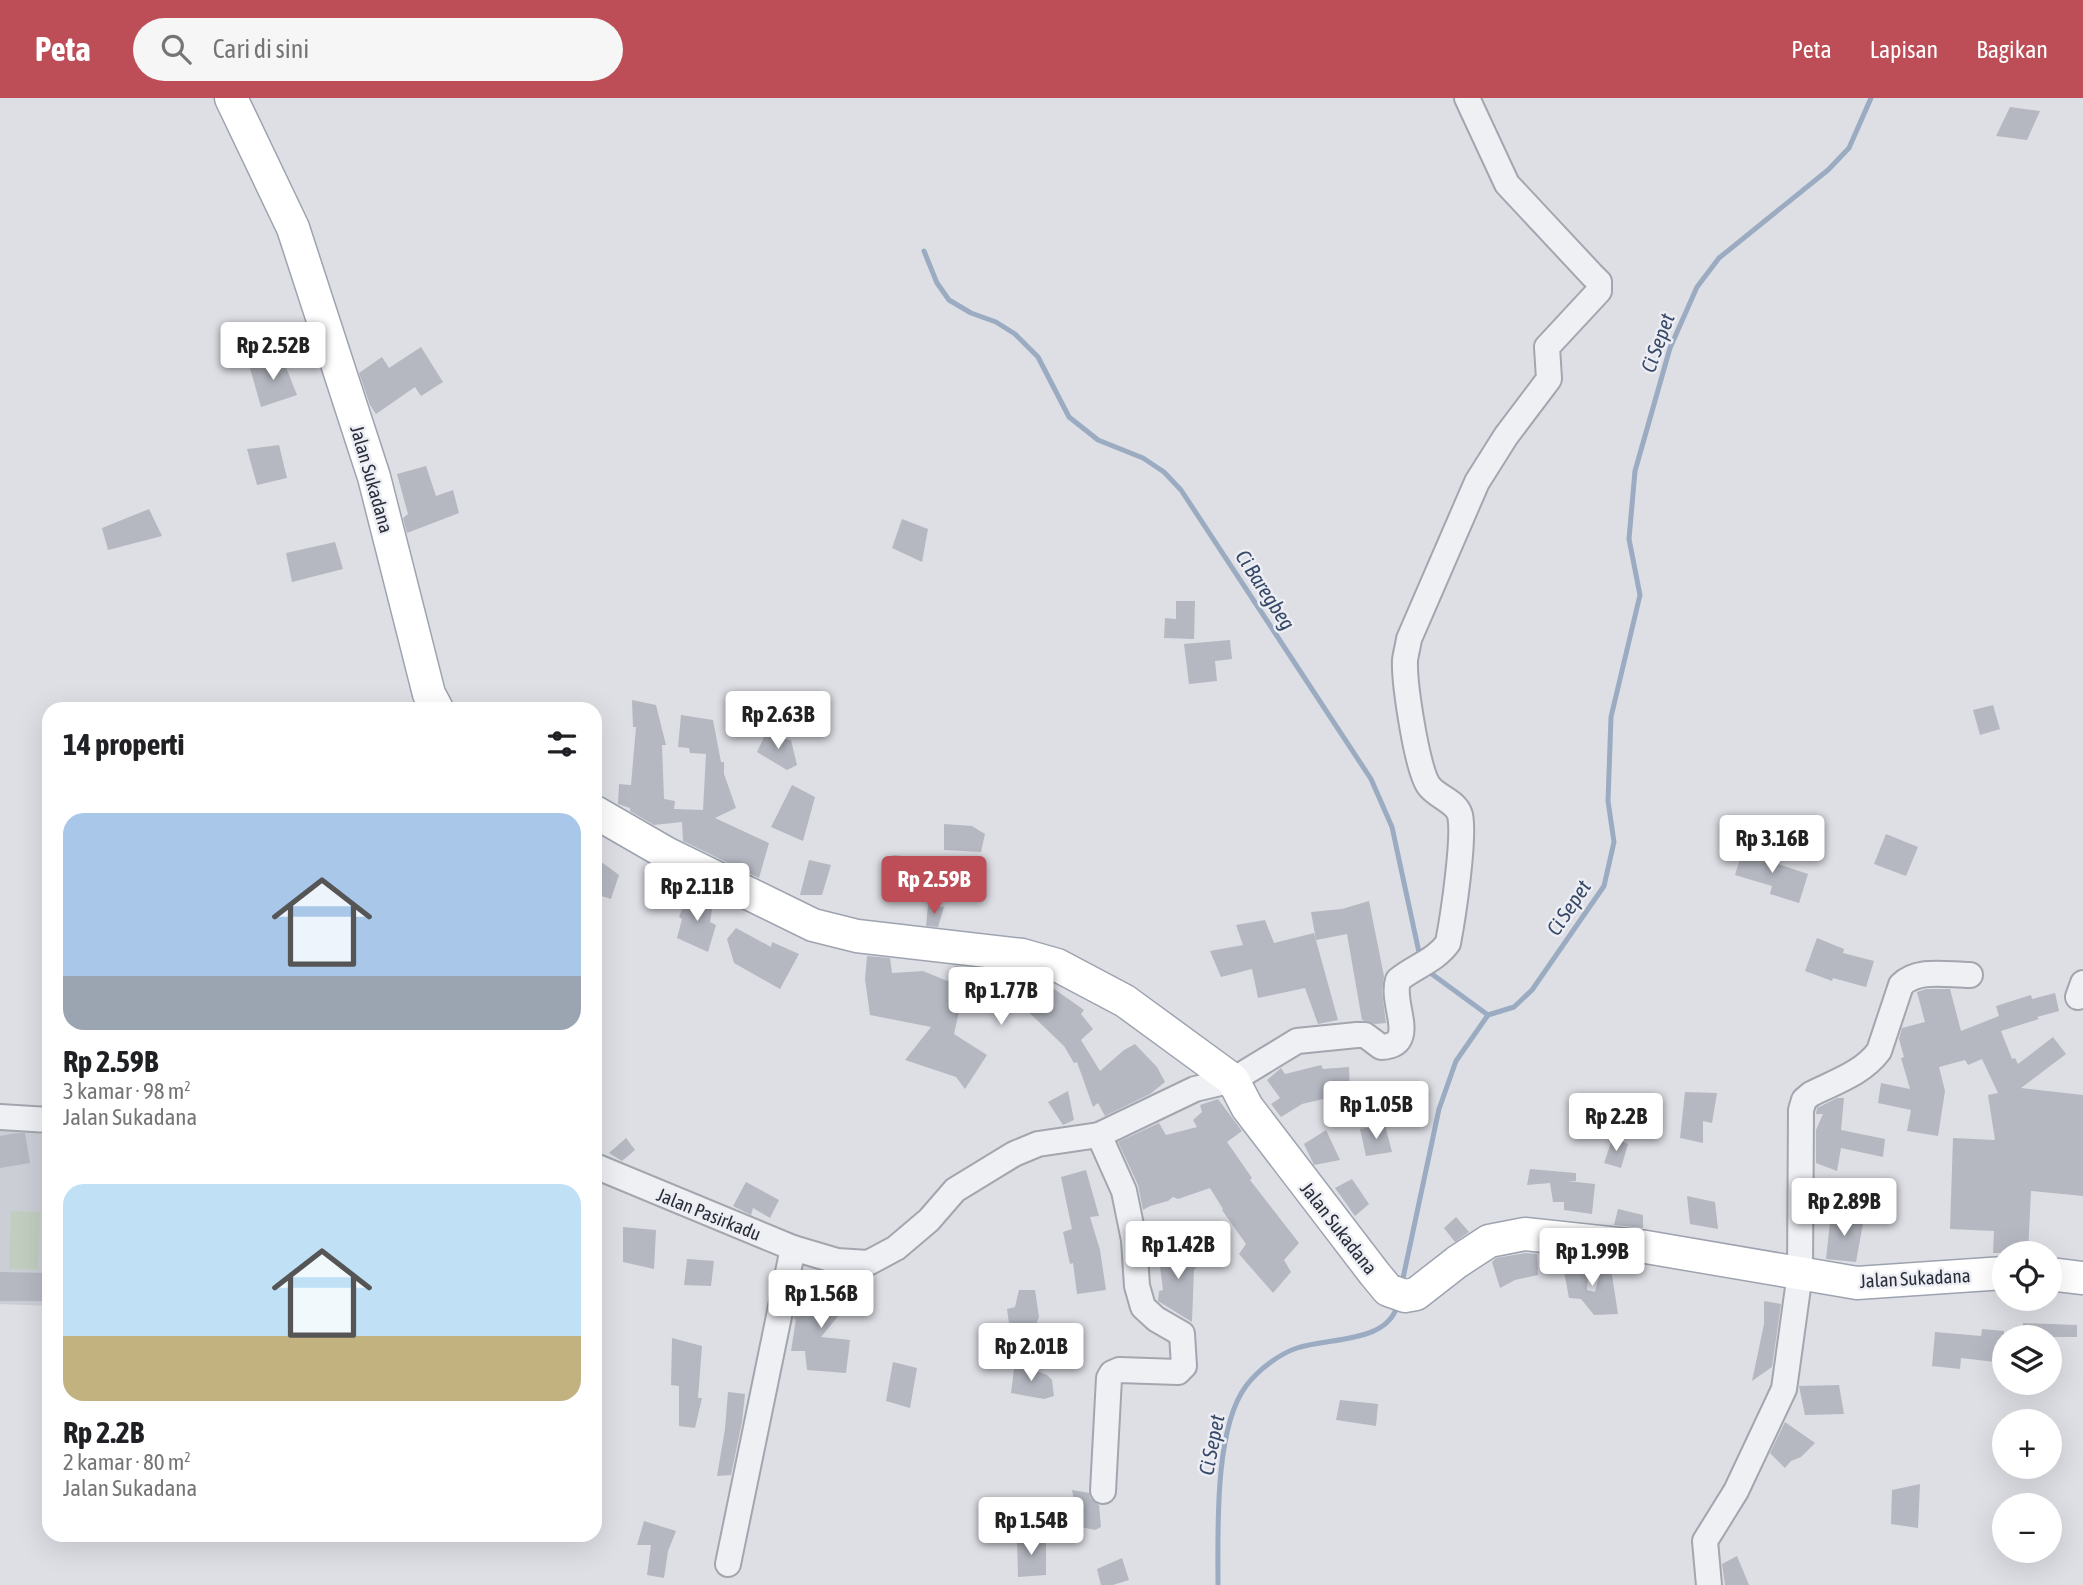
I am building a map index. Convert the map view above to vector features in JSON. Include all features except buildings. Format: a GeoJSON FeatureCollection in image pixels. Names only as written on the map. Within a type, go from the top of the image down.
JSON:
{"type":"FeatureCollection","features":[{"type":"Feature","properties":{"kind":"main road","name":"Jalan Sukadana"},"geometry":{"type":"LineString","coordinates":[[231,98],[293,228],[374,477],[433,702]]}},
{"type":"Feature","properties":{"kind":"main road","name":"Jalan Sukadana"},"geometry":{"type":"LineString","coordinates":[[602,816],[666,853],[813,925],[858,936],[1022,955],[1057,965],[1125,1001],[1234,1080],[1247,1107],[1397,1293],[1416,1294],[1489,1241],[1525,1234],[1646,1247],[1857,1283],[1992,1274]]}},
{"type":"Feature","properties":{"kind":"main road"},"geometry":{"type":"LineString","coordinates":[[2062,1276],[2083,1278]]}},
{"type":"Feature","properties":{"kind":"street","name":"Jalan Pasirkadu"},"geometry":{"type":"LineString","coordinates":[[602,1169],[793,1248],[837,1261],[868,1263],[896,1248],[929,1220],[956,1190],[1014,1154],[1038,1144],[1099,1135],[1195,1089],[1234,1080],[1297,1041],[1365,1035],[1381,1047],[1393,1047],[1400,1040],[1402,1033],[1396,986],[1398,981],[1441,953],[1448,943],[1459,852],[1460,816],[1457,808],[1427,785],[1413,734],[1406,680],[1405,660],[1409,639],[1477,482],[1506,436],[1549,379],[1547,347],[1599,290],[1599,282],[1507,184],[1467,98]]}},
{"type":"Feature","properties":{"kind":"street"},"geometry":{"type":"LineString","coordinates":[[1709,1585],[1705,1541],[1736,1491],[1784,1389],[1800,1273],[1801,1111],[1804,1100],[1873,1060],[1880,1051],[1901,985],[1909,977],[1919,974],[1970,975]]}},
{"type":"Feature","properties":{"kind":"street"},"geometry":{"type":"LineString","coordinates":[[0,1117],[42,1120]]}},
{"type":"Feature","properties":{"kind":"street"},"geometry":{"type":"LineString","coordinates":[[1099,1135],[1124,1191],[1143,1307],[1156,1319],[1182,1334],[1184,1366],[1178,1372],[1119,1370],[1112,1373],[1109,1378],[1103,1490]]}},
{"type":"Feature","properties":{"kind":"street"},"geometry":{"type":"LineString","coordinates":[[728,1564],[793,1248]]}},
{"type":"Feature","properties":{"kind":"shaded area"},"geometry":{"type":"Polygon","coordinates":[[[0,1125],[35,1127],[42,1135],[42,1306],[0,1304],[0,1125]]]}},
{"type":"Feature","properties":{"kind":"green space"},"geometry":{"type":"Polygon","coordinates":[[[11,1211],[40,1212],[38,1270],[9,1269],[11,1211]]]}},
{"type":"Feature","properties":{"kind":"waterway","name":"Ci Sepet"},"geometry":{"type":"LineString","coordinates":[[1402,1283],[1439,1109],[1456,1061],[1488,1015],[1514,1007],[1532,990],[1604,886],[1614,842],[1608,801],[1611,717],[1640,595],[1629,539],[1635,471],[1670,348],[1697,287],[1719,258],[1828,170],[1849,148],[1871,98]]}},
{"type":"Feature","properties":{"kind":"waterway","name":"Ci Baregbeg"},"geometry":{"type":"LineString","coordinates":[[924,251],[937,283],[949,300],[1015,334],[1038,357],[1069,417],[1098,440],[1143,458],[1164,472],[1181,490],[1371,779],[1392,827],[1420,957]]}},
{"type":"Feature","properties":{"kind":"waterway","name":"Ci Baregbeg"},"geometry":{"type":"LineString","coordinates":[[1425,969],[1488,1015]]}},
{"type":"Feature","properties":{"kind":"waterway","name":"Ci Sepet"},"geometry":{"type":"LineString","coordinates":[[1218,1585],[1218,1510],[1223,1454],[1228,1428],[1246,1386],[1256,1374],[1283,1354],[1297,1348],[1356,1337],[1383,1326],[1398,1303]]}}]}
